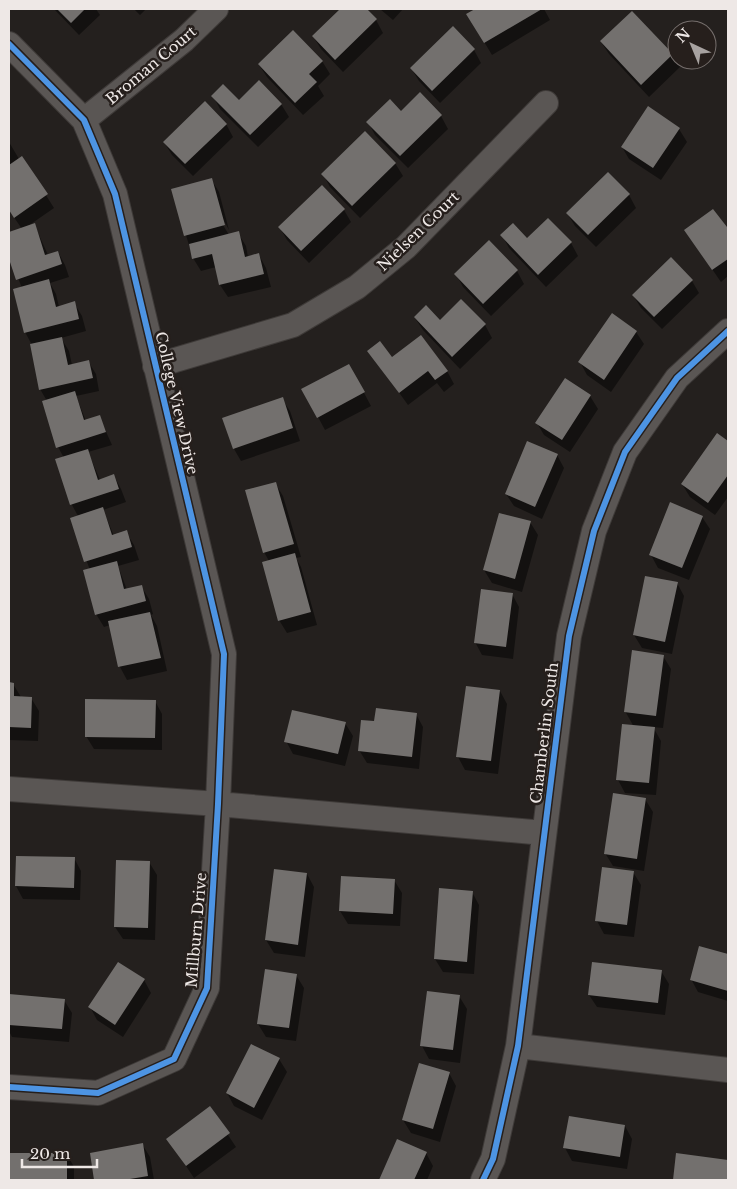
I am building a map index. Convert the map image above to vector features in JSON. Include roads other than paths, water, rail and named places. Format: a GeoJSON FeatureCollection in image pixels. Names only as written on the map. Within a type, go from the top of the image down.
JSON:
{"type":"FeatureCollection","features":[{"type":"Feature","properties":{"kind":"street","name":"Broman Court"},"geometry":{"type":"LineString","coordinates":[[84,120],[184,40],[216,9]]}},
{"type":"Feature","properties":{"kind":"street","name":"College View Drive"},"geometry":{"type":"LineString","coordinates":[[9,44],[84,120],[115,194],[224,654],[218,804]]}},
{"type":"Feature","properties":{"kind":"street","name":"Nielsen Court"},"geometry":{"type":"LineString","coordinates":[[155,366],[292,325],[357,287],[406,246],[546,103]]}},
{"type":"Feature","properties":{"kind":"street","name":"Chamberlin South"},"geometry":{"type":"LineString","coordinates":[[483,1180],[493,1159],[518,1046],[569,636],[594,531],[624,452],[677,378],[728,331]]}},
{"type":"Feature","properties":{"kind":"street"},"geometry":{"type":"LineString","coordinates":[[9,789],[218,804],[544,833]]}},
{"type":"Feature","properties":{"kind":"street","name":"Millburn Drive"},"geometry":{"type":"LineString","coordinates":[[9,1087],[98,1093],[174,1059],[207,988],[218,804]]}},
{"type":"Feature","properties":{"kind":"street"},"geometry":{"type":"LineString","coordinates":[[518,1046],[728,1070]]}}]}
